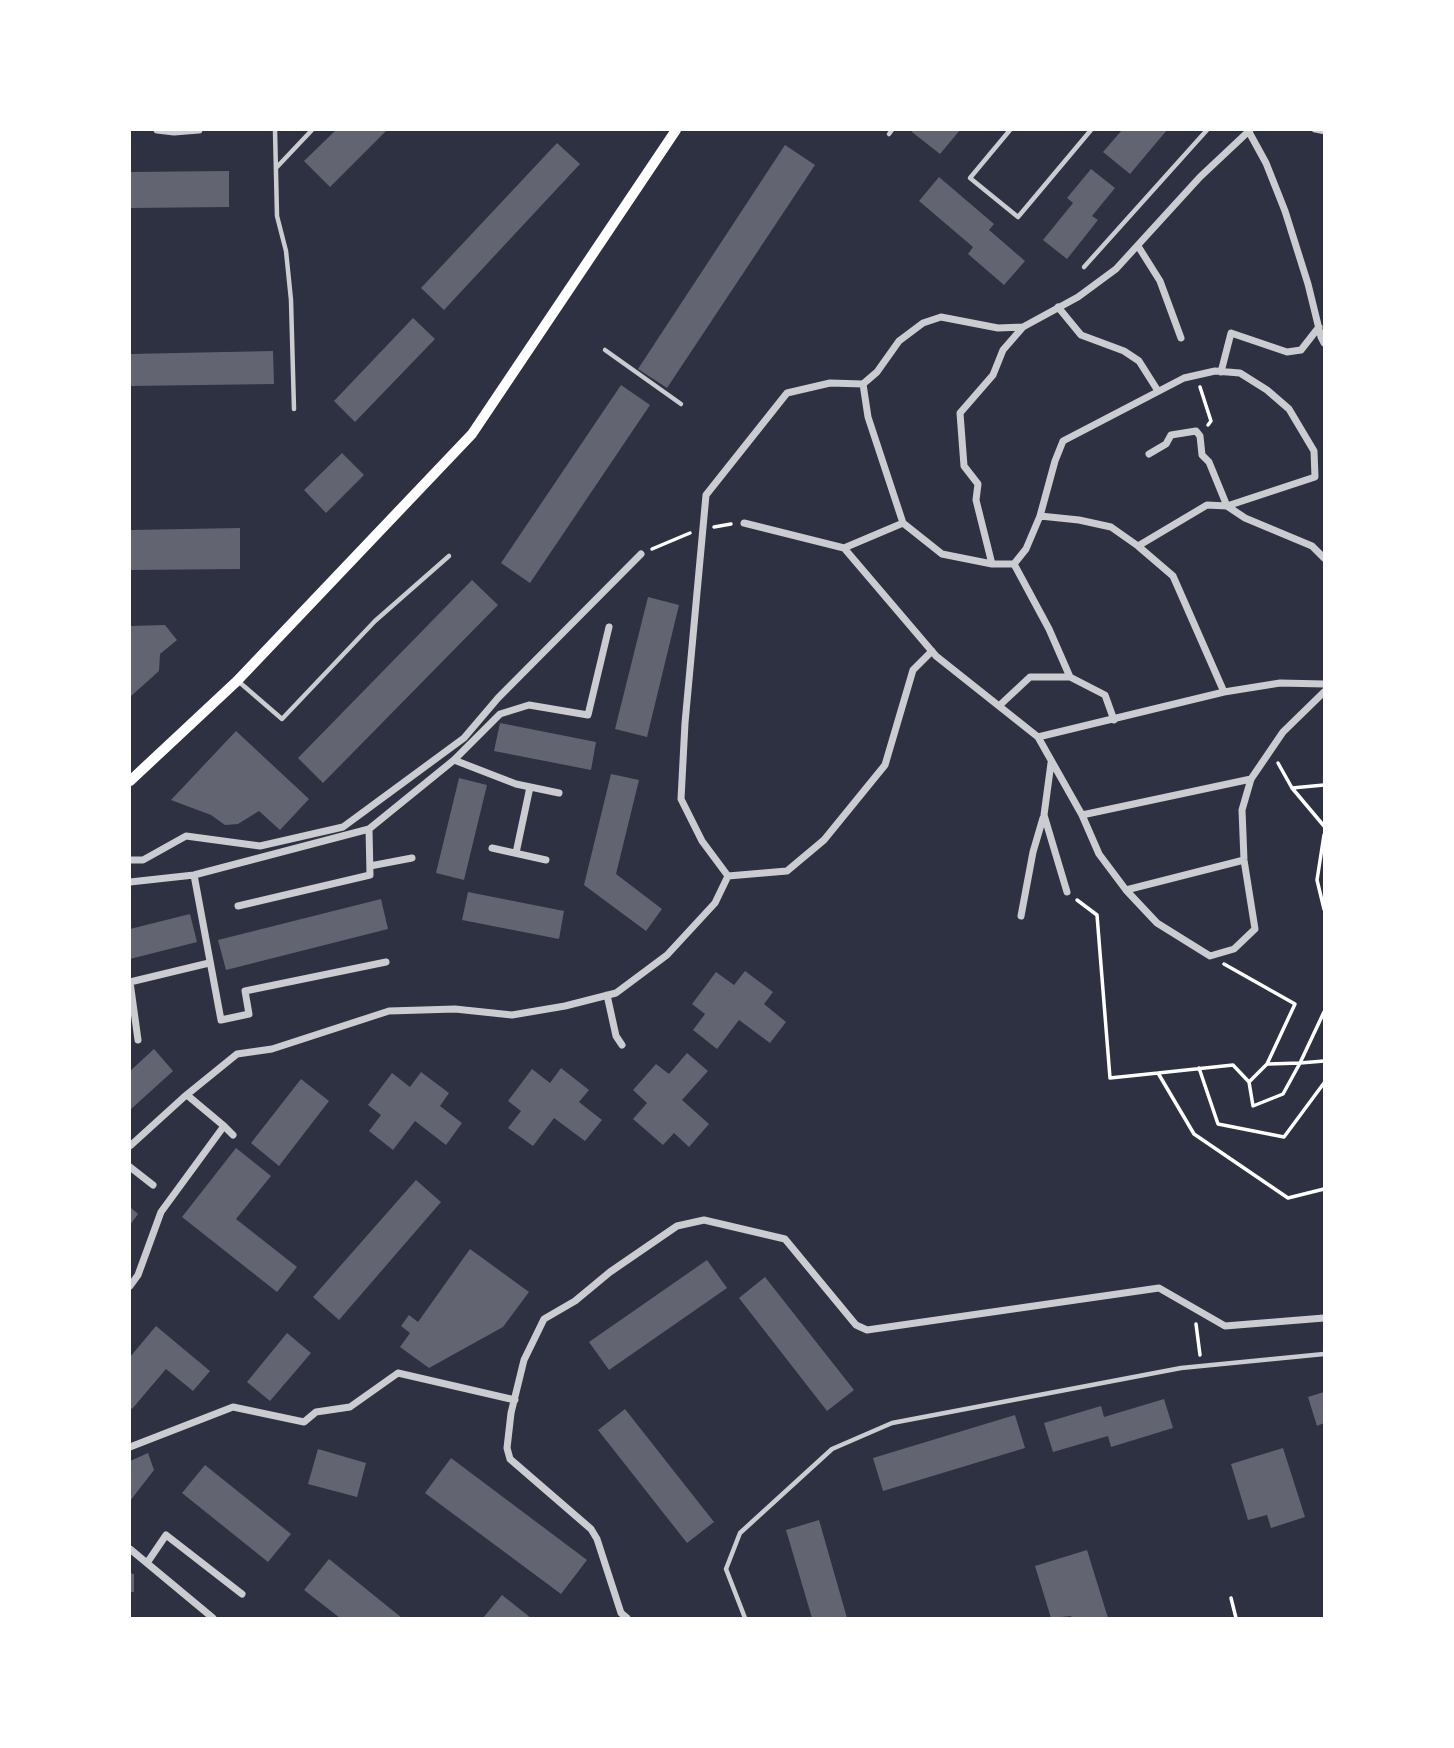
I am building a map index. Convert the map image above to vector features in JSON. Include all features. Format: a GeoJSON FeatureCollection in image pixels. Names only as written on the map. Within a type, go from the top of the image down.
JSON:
{"type":"FeatureCollection","features":[{"type":"Feature","properties":{"kind":"main road"},"geometry":{"type":"LineString","coordinates":[[131,778],[237,681],[472,434],[676,130]]}},
{"type":"Feature","properties":{"kind":"street"},"geometry":{"type":"LineString","coordinates":[[158,130],[199,130]]}},
{"type":"Feature","properties":{"kind":"street"},"geometry":{"type":"LineString","coordinates":[[992,564],[976,500],[978,484],[964,466],[960,413],[993,375],[1003,350],[1023,327],[1078,297],[1116,269],[1200,177],[1250,131],[1266,163],[1284,211],[1325,342]]}},
{"type":"Feature","properties":{"kind":"street"},"geometry":{"type":"LineString","coordinates":[[1138,246],[1160,281],[1181,338]]}},
{"type":"Feature","properties":{"kind":"street"},"geometry":{"type":"LineString","coordinates":[[1058,307],[1081,335],[1124,351],[1139,360],[1158,391]]}},
{"type":"Feature","properties":{"kind":"street"},"geometry":{"type":"LineString","coordinates":[[728,876],[702,841],[681,799],[685,723],[706,495],[787,393],[830,383],[863,384],[877,372],[899,341],[923,323],[941,317],[998,328],[1023,327]]}},
{"type":"Feature","properties":{"kind":"street"},"geometry":{"type":"LineString","coordinates":[[1221,372],[1231,333],[1287,352],[1301,350],[1319,327]]}},
{"type":"Feature","properties":{"kind":"street"},"geometry":{"type":"LineString","coordinates":[[1014,565],[1026,549],[1040,516],[1063,441],[1184,378],[1196,375],[1240,373],[1268,390],[1289,409],[1314,451],[1315,477],[1227,506],[1207,505],[1138,546]]}},
{"type":"Feature","properties":{"kind":"street"},"geometry":{"type":"LineString","coordinates":[[863,384],[868,417],[903,523],[943,554],[992,564],[1014,565]]}},
{"type":"Feature","properties":{"kind":"street"},"geometry":{"type":"LineString","coordinates":[[1149,454],[1166,444],[1171,435],[1196,431],[1200,436],[1202,455],[1209,462],[1227,506],[1245,519],[1312,546],[1325,558]]}},
{"type":"Feature","properties":{"kind":"street"},"geometry":{"type":"LineString","coordinates":[[1040,516],[1111,527],[1173,576],[1224,692]]}},
{"type":"Feature","properties":{"kind":"street"},"geometry":{"type":"LineString","coordinates":[[744,523],[844,548],[932,651],[1038,737],[1082,816],[1099,854],[1126,890],[1157,923],[1210,956],[1234,949],[1255,929],[1244,860],[1241,810],[1251,779],[1283,732],[1325,692]]}},
{"type":"Feature","properties":{"kind":"street"},"geometry":{"type":"LineString","coordinates":[[844,548],[903,523]]}},
{"type":"Feature","properties":{"kind":"street"},"geometry":{"type":"LineString","coordinates":[[130,860],[143,860],[186,836],[260,846],[343,827],[464,738],[498,698],[641,554]]}},
{"type":"Feature","properties":{"kind":"street"},"geometry":{"type":"LineString","coordinates":[[1014,565],[1049,629],[1070,677]]}},
{"type":"Feature","properties":{"kind":"street"},"geometry":{"type":"LineString","coordinates":[[130,882],[194,876],[369,829],[454,760],[500,714],[529,705],[589,715],[609,627]]}},
{"type":"Feature","properties":{"kind":"street"},"geometry":{"type":"LineString","coordinates":[[728,876],[787,871],[824,840],[885,765],[913,670],[932,651]]}},
{"type":"Feature","properties":{"kind":"street"},"geometry":{"type":"LineString","coordinates":[[1000,705],[1030,677],[1070,677],[1105,695],[1114,720]]}},
{"type":"Feature","properties":{"kind":"street"},"geometry":{"type":"LineString","coordinates":[[1038,737],[1224,692],[1280,683],[1325,684]]}},
{"type":"Feature","properties":{"kind":"street"},"geometry":{"type":"LineString","coordinates":[[454,760],[516,784],[559,793]]}},
{"type":"Feature","properties":{"kind":"street"},"geometry":{"type":"LineString","coordinates":[[1021,916],[1044,815],[1051,763]]}},
{"type":"Feature","properties":{"kind":"street"},"geometry":{"type":"LineString","coordinates":[[1082,816],[1251,779]]}},
{"type":"Feature","properties":{"kind":"street"},"geometry":{"type":"LineString","coordinates":[[516,853],[530,787]]}},
{"type":"Feature","properties":{"kind":"street"},"geometry":{"type":"LineString","coordinates":[[1044,815],[1067,892]]}},
{"type":"Feature","properties":{"kind":"street"},"geometry":{"type":"LineString","coordinates":[[238,906],[370,875],[369,829]]}},
{"type":"Feature","properties":{"kind":"street"},"geometry":{"type":"LineString","coordinates":[[492,848],[546,860]]}},
{"type":"Feature","properties":{"kind":"street"},"geometry":{"type":"LineString","coordinates":[[370,866],[412,858]]}},
{"type":"Feature","properties":{"kind":"street"},"geometry":{"type":"LineString","coordinates":[[1126,890],[1244,860]]}},
{"type":"Feature","properties":{"kind":"street"},"geometry":{"type":"LineString","coordinates":[[194,876],[221,1020],[249,1014],[245,991],[386,962]]}},
{"type":"Feature","properties":{"kind":"street"},"geometry":{"type":"LineString","coordinates":[[130,1146],[237,1054],[272,1049],[389,1011],[455,1009],[512,1015],[616,993],[667,955],[715,903],[728,876]]}},
{"type":"Feature","properties":{"kind":"street"},"geometry":{"type":"LineString","coordinates":[[138,1040],[130,982],[209,963]]}},
{"type":"Feature","properties":{"kind":"street"},"geometry":{"type":"LineString","coordinates":[[607,995],[616,1036],[622,1045]]}},
{"type":"Feature","properties":{"kind":"street"},"geometry":{"type":"LineString","coordinates":[[187,1095],[233,1135]]}},
{"type":"Feature","properties":{"kind":"street"},"geometry":{"type":"LineString","coordinates":[[130,1286],[138,1275],[161,1212],[224,1126]]}},
{"type":"Feature","properties":{"kind":"street"},"geometry":{"type":"LineString","coordinates":[[130,1167],[153,1185]]}},
{"type":"Feature","properties":{"kind":"street"},"geometry":{"type":"LineString","coordinates":[[627,1619],[621,1613],[597,1539],[591,1529],[510,1459],[507,1448],[524,1360],[544,1319],[575,1301],[610,1272],[677,1226],[704,1220],[785,1239],[856,1325],[867,1330],[1159,1288],[1225,1326],[1325,1318]]}},
{"type":"Feature","properties":{"kind":"street"},"geometry":{"type":"LineString","coordinates":[[130,1447],[233,1407],[304,1422],[316,1412],[350,1407],[398,1373],[515,1400]]}},
{"type":"Feature","properties":{"kind":"street"},"geometry":{"type":"LineString","coordinates":[[147,1563],[166,1535],[243,1594]]}},
{"type":"Feature","properties":{"kind":"street"},"geometry":{"type":"LineString","coordinates":[[130,1549],[213,1619]]}},
{"type":"Feature","properties":{"kind":"lane"},"geometry":{"type":"LineString","coordinates":[[275,130],[277,216],[286,251],[291,300],[294,409]]}},
{"type":"Feature","properties":{"kind":"lane"},"geometry":{"type":"LineString","coordinates":[[276,169],[312,130]]}},
{"type":"Feature","properties":{"kind":"lane"},"geometry":{"type":"LineString","coordinates":[[1010,130],[970,178],[1018,217],[1091,130]]}},
{"type":"Feature","properties":{"kind":"lane"},"geometry":{"type":"LineString","coordinates":[[1084,267],[1207,130]]}},
{"type":"Feature","properties":{"kind":"lane"},"geometry":{"type":"LineString","coordinates":[[1314,130],[1325,132]]}},
{"type":"Feature","properties":{"kind":"lane"},"geometry":{"type":"LineString","coordinates":[[605,350],[681,404]]}},
{"type":"Feature","properties":{"kind":"lane"},"geometry":{"type":"LineString","coordinates":[[237,681],[282,719],[375,621],[449,556]]}},
{"type":"Feature","properties":{"kind":"lane"},"geometry":{"type":"LineString","coordinates":[[745,1619],[726,1569],[740,1533],[832,1450],[892,1423],[1201,1366],[1325,1354]]}},
{"type":"Feature","properties":{"kind":"path"},"geometry":{"type":"LineString","coordinates":[[1196,375],[1211,421],[1206,427],[1196,431]]}},
{"type":"Feature","properties":{"kind":"path"},"geometry":{"type":"LineString","coordinates":[[641,554],[703,528],[744,523]]}},
{"type":"Feature","properties":{"kind":"path"},"geometry":{"type":"LineString","coordinates":[[1270,750],[1292,788],[1325,826]]}},
{"type":"Feature","properties":{"kind":"path"},"geometry":{"type":"LineString","coordinates":[[1292,788],[1325,785]]}},
{"type":"Feature","properties":{"kind":"path"},"geometry":{"type":"LineString","coordinates":[[1325,835],[1317,880],[1325,909]]}},
{"type":"Feature","properties":{"kind":"path"},"geometry":{"type":"LineString","coordinates":[[1067,892],[1097,915],[1110,1078],[1233,1065],[1249,1082],[1253,1106],[1283,1094],[1325,1012]]}},
{"type":"Feature","properties":{"kind":"path"},"geometry":{"type":"LineString","coordinates":[[1210,956],[1295,1004],[1267,1065],[1249,1082]]}},
{"type":"Feature","properties":{"kind":"path"},"geometry":{"type":"LineString","coordinates":[[1267,1065],[1325,1062]]}},
{"type":"Feature","properties":{"kind":"path"},"geometry":{"type":"LineString","coordinates":[[1199,1068],[1218,1124],[1284,1137],[1325,1083]]}},
{"type":"Feature","properties":{"kind":"path"},"geometry":{"type":"LineString","coordinates":[[1158,1073],[1194,1134],[1288,1198],[1325,1189]]}},
{"type":"Feature","properties":{"kind":"path"},"geometry":{"type":"LineString","coordinates":[[1194,1308],[1201,1366]]}},
{"type":"Feature","properties":{"kind":"path"},"geometry":{"type":"LineString","coordinates":[[1231,1598],[1236,1619]]}},
{"type":"Feature","properties":{"kind":"building"},"geometry":{"type":"Polygon","coordinates":[[[336,130],[387,130],[330,187],[304,161],[336,130]]]}},
{"type":"Feature","properties":{"kind":"building"},"geometry":{"type":"Polygon","coordinates":[[[960,130],[940,154],[912,132],[960,130]]]}},
{"type":"Feature","properties":{"kind":"building"},"geometry":{"type":"Polygon","coordinates":[[[1122,130],[1167,130],[1130,174],[1103,152],[1122,130]]]}},
{"type":"Feature","properties":{"kind":"building"},"geometry":{"type":"Polygon","coordinates":[[[557,143],[580,164],[444,310],[421,288],[557,143]]]}},
{"type":"Feature","properties":{"kind":"building"},"geometry":{"type":"Polygon","coordinates":[[[785,145],[815,165],[667,388],[638,369],[785,145]]]}},
{"type":"Feature","properties":{"kind":"building"},"geometry":{"type":"Polygon","coordinates":[[[1091,169],[1115,188],[1092,216],[1098,220],[1067,259],[1043,240],[1073,203],[1067,198],[1091,169]]]}},
{"type":"Feature","properties":{"kind":"building"},"geometry":{"type":"Polygon","coordinates":[[[229,171],[229,207],[130,208],[130,172],[229,171]]]}},
{"type":"Feature","properties":{"kind":"building"},"geometry":{"type":"Polygon","coordinates":[[[939,177],[994,224],[989,230],[1025,261],[1004,285],[968,254],[973,247],[919,201],[939,177]]]}},
{"type":"Feature","properties":{"kind":"building"},"geometry":{"type":"Polygon","coordinates":[[[413,318],[435,339],[355,422],[334,401],[413,318]]]}},
{"type":"Feature","properties":{"kind":"building"},"geometry":{"type":"Polygon","coordinates":[[[273,351],[274,384],[130,386],[130,354],[273,351]]]}},
{"type":"Feature","properties":{"kind":"building"},"geometry":{"type":"Polygon","coordinates":[[[621,385],[650,405],[530,583],[501,563],[621,385]]]}},
{"type":"Feature","properties":{"kind":"building"},"geometry":{"type":"Polygon","coordinates":[[[342,453],[364,475],[326,513],[304,490],[342,453]]]}},
{"type":"Feature","properties":{"kind":"building"},"geometry":{"type":"Polygon","coordinates":[[[240,528],[240,569],[130,570],[130,530],[240,528]]]}},
{"type":"Feature","properties":{"kind":"building"},"geometry":{"type":"Polygon","coordinates":[[[472,580],[498,605],[323,783],[298,758],[472,580]]]}},
{"type":"Feature","properties":{"kind":"building"},"geometry":{"type":"Polygon","coordinates":[[[648,597],[679,605],[647,737],[615,729],[648,597]]]}},
{"type":"Feature","properties":{"kind":"building"},"geometry":{"type":"Polygon","coordinates":[[[165,625],[177,640],[160,654],[159,671],[130,697],[130,626],[165,625]]]}},
{"type":"Feature","properties":{"kind":"building"},"geometry":{"type":"Polygon","coordinates":[[[500,723],[596,742],[591,770],[494,751],[500,723]]]}},
{"type":"Feature","properties":{"kind":"building"},"geometry":{"type":"Polygon","coordinates":[[[236,731],[309,799],[280,830],[259,811],[238,824],[225,825],[211,815],[171,800],[236,731]]]}},
{"type":"Feature","properties":{"kind":"building"},"geometry":{"type":"Polygon","coordinates":[[[611,774],[639,780],[616,874],[662,909],[646,931],[584,885],[611,774]]]}},
{"type":"Feature","properties":{"kind":"building"},"geometry":{"type":"Polygon","coordinates":[[[459,778],[487,785],[464,880],[436,873],[459,778]]]}},
{"type":"Feature","properties":{"kind":"building"},"geometry":{"type":"Polygon","coordinates":[[[468,892],[564,911],[559,939],[462,920],[468,892]]]}},
{"type":"Feature","properties":{"kind":"building"},"geometry":{"type":"Polygon","coordinates":[[[381,899],[388,929],[226,970],[218,940],[381,899]]]}},
{"type":"Feature","properties":{"kind":"building"},"geometry":{"type":"Polygon","coordinates":[[[190,914],[197,942],[130,959],[130,929],[190,914]]]}},
{"type":"Feature","properties":{"kind":"building"},"geometry":{"type":"Polygon","coordinates":[[[745,971],[773,992],[764,1004],[786,1022],[770,1043],[739,1020],[717,1049],[693,1030],[705,1014],[692,1004],[716,972],[734,985],[745,971]]]}},
{"type":"Feature","properties":{"kind":"building"},"geometry":{"type":"Polygon","coordinates":[[[154,1049],[173,1071],[130,1110],[130,1071],[154,1049]]]}},
{"type":"Feature","properties":{"kind":"building"},"geometry":{"type":"Polygon","coordinates":[[[687,1053],[708,1071],[682,1100],[709,1124],[689,1147],[674,1133],[663,1145],[633,1119],[647,1103],[633,1090],[656,1064],[669,1074],[687,1053]]]}},
{"type":"Feature","properties":{"kind":"building"},"geometry":{"type":"Polygon","coordinates":[[[561,1068],[589,1090],[579,1102],[602,1120],[585,1141],[554,1118],[533,1146],[508,1128],[521,1111],[508,1101],[532,1069],[550,1083],[561,1068]]]}},
{"type":"Feature","properties":{"kind":"building"},"geometry":{"type":"Polygon","coordinates":[[[421,1072],[449,1093],[440,1106],[462,1123],[446,1145],[415,1121],[393,1150],[369,1131],[381,1115],[368,1105],[392,1073],[410,1087],[421,1072]]]}},
{"type":"Feature","properties":{"kind":"building"},"geometry":{"type":"Polygon","coordinates":[[[301,1079],[329,1101],[279,1166],[251,1143],[301,1079]]]}},
{"type":"Feature","properties":{"kind":"building"},"geometry":{"type":"Polygon","coordinates":[[[236,1148],[271,1176],[236,1219],[297,1267],[277,1292],[182,1217],[236,1148]]]}},
{"type":"Feature","properties":{"kind":"building"},"geometry":{"type":"Polygon","coordinates":[[[416,1180],[441,1202],[339,1320],[313,1297],[416,1180]]]}},
{"type":"Feature","properties":{"kind":"building"},"geometry":{"type":"Polygon","coordinates":[[[130,1207],[138,1214],[130,1225],[130,1207]]]}},
{"type":"Feature","properties":{"kind":"building"},"geometry":{"type":"Polygon","coordinates":[[[470,1249],[529,1292],[503,1327],[429,1368],[400,1347],[410,1333],[401,1326],[409,1315],[418,1322],[470,1249]]]}},
{"type":"Feature","properties":{"kind":"building"},"geometry":{"type":"Polygon","coordinates":[[[707,1260],[727,1288],[609,1370],[589,1342],[707,1260]]]}},
{"type":"Feature","properties":{"kind":"building"},"geometry":{"type":"Polygon","coordinates":[[[765,1277],[854,1390],[827,1411],[739,1298],[765,1277]]]}},
{"type":"Feature","properties":{"kind":"building"},"geometry":{"type":"Polygon","coordinates":[[[156,1326],[210,1371],[193,1391],[166,1369],[132,1409],[130,1357],[156,1326]]]}},
{"type":"Feature","properties":{"kind":"building"},"geometry":{"type":"Polygon","coordinates":[[[287,1333],[311,1353],[270,1401],[247,1382],[287,1333]]]}},
{"type":"Feature","properties":{"kind":"building"},"geometry":{"type":"Polygon","coordinates":[[[1324,1392],[1324,1423],[1317,1426],[1308,1397],[1324,1392]]]}},
{"type":"Feature","properties":{"kind":"building"},"geometry":{"type":"Polygon","coordinates":[[[1164,1399],[1173,1428],[1111,1447],[1108,1436],[1053,1452],[1044,1423],[1101,1406],[1104,1417],[1164,1399]]]}},
{"type":"Feature","properties":{"kind":"building"},"geometry":{"type":"Polygon","coordinates":[[[625,1409],[714,1522],[687,1543],[598,1430],[625,1409]]]}},
{"type":"Feature","properties":{"kind":"building"},"geometry":{"type":"Polygon","coordinates":[[[1015,1415],[1025,1448],[883,1491],[873,1458],[1015,1415]]]}},
{"type":"Feature","properties":{"kind":"building"},"geometry":{"type":"Polygon","coordinates":[[[1283,1448],[1305,1517],[1271,1528],[1267,1515],[1248,1520],[1231,1464],[1283,1448]]]}},
{"type":"Feature","properties":{"kind":"building"},"geometry":{"type":"Polygon","coordinates":[[[318,1449],[366,1463],[357,1497],[308,1484],[318,1449]]]}},
{"type":"Feature","properties":{"kind":"building"},"geometry":{"type":"Polygon","coordinates":[[[148,1453],[154,1470],[130,1501],[130,1461],[148,1453]]]}},
{"type":"Feature","properties":{"kind":"building"},"geometry":{"type":"Polygon","coordinates":[[[451,1458],[587,1560],[561,1594],[425,1493],[451,1458]]]}},
{"type":"Feature","properties":{"kind":"building"},"geometry":{"type":"Polygon","coordinates":[[[205,1465],[291,1534],[268,1562],[182,1493],[205,1465]]]}},
{"type":"Feature","properties":{"kind":"building"},"geometry":{"type":"Polygon","coordinates":[[[819,1520],[847,1618],[812,1618],[786,1530],[819,1520]]]}},
{"type":"Feature","properties":{"kind":"building"},"geometry":{"type":"Polygon","coordinates":[[[1087,1550],[1108,1618],[1051,1618],[1035,1566],[1087,1550]]]}},
{"type":"Feature","properties":{"kind":"building"},"geometry":{"type":"Polygon","coordinates":[[[329,1559],[402,1618],[340,1618],[304,1590],[329,1559]]]}},
{"type":"Feature","properties":{"kind":"building"},"geometry":{"type":"Polygon","coordinates":[[[130,1573],[134,1574],[134,1592],[130,1592],[130,1573]]]}},
{"type":"Feature","properties":{"kind":"building"},"geometry":{"type":"Polygon","coordinates":[[[502,1595],[531,1618],[483,1618],[502,1595]]]}}]}
